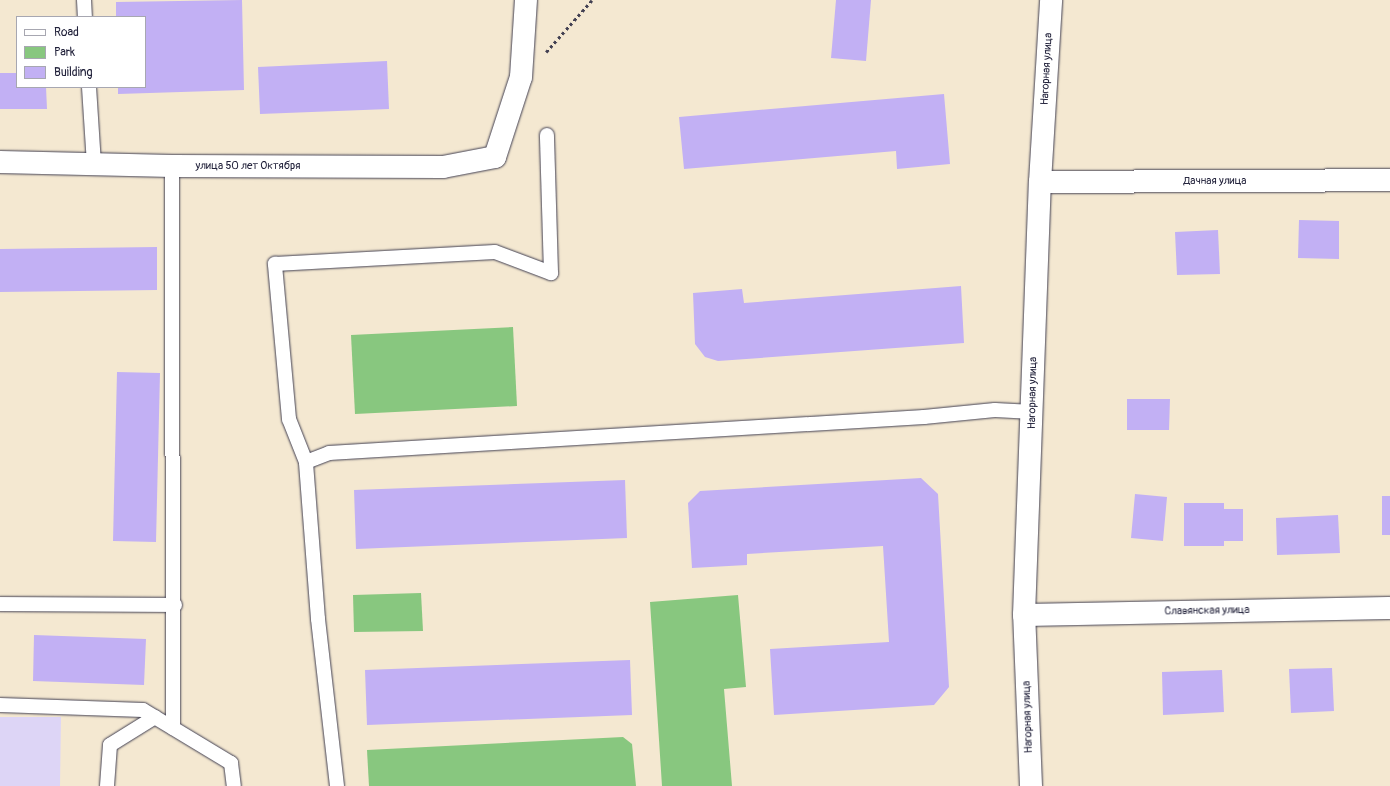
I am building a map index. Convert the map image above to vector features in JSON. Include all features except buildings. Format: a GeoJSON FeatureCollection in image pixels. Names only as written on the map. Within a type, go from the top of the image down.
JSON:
{"type":"FeatureCollection","features":[{"type":"Feature","properties":{"kind":"street","name":"улица 50 лет Октября"},"geometry":{"type":"LineString","coordinates":[[0,162],[172,166],[443,167],[495,157],[521,77],[526,0]]}},
{"type":"Feature","properties":{"kind":"street","name":"Нагорная улица"},"geometry":{"type":"LineString","coordinates":[[1031,786],[1024,615],[1033,412],[1040,182],[1051,0]]}},
{"type":"Feature","properties":{"kind":"street","name":"Дачная улица"},"geometry":{"type":"LineString","coordinates":[[1040,182],[1390,180]]}},
{"type":"Feature","properties":{"kind":"street","name":"Славянская улица"},"geometry":{"type":"LineString","coordinates":[[1024,615],[1390,608]]}},
{"type":"Feature","properties":{"kind":"lane"},"geometry":{"type":"LineString","coordinates":[[84,0],[85,16]]}},
{"type":"Feature","properties":{"kind":"lane"},"geometry":{"type":"LineString","coordinates":[[89,88],[94,164]]}},
{"type":"Feature","properties":{"kind":"lane"},"geometry":{"type":"LineString","coordinates":[[337,786],[318,619],[306,462],[289,419],[275,264],[495,252],[551,273],[547,135]]}},
{"type":"Feature","properties":{"kind":"lane"},"geometry":{"type":"LineString","coordinates":[[172,166],[174,605],[173,728]]}},
{"type":"Feature","properties":{"kind":"lane"},"geometry":{"type":"LineString","coordinates":[[306,462],[329,454],[924,417],[995,410],[1033,412]]}},
{"type":"Feature","properties":{"kind":"lane"},"geometry":{"type":"LineString","coordinates":[[0,604],[174,605]]}},
{"type":"Feature","properties":{"kind":"lane"},"geometry":{"type":"LineString","coordinates":[[0,705],[143,710],[231,763],[234,786]]}},
{"type":"Feature","properties":{"kind":"lane"},"geometry":{"type":"LineString","coordinates":[[106,786],[110,745],[155,717]]}},
{"type":"Feature","properties":{"kind":"path"},"geometry":{"type":"LineString","coordinates":[[543,55],[592,0]]}},
{"type":"Feature","properties":{"kind":"shaded area"},"geometry":{"type":"Polygon","coordinates":[[[0,717],[61,717],[60,786],[0,786],[0,717]]]}},
{"type":"Feature","properties":{"kind":"green space"},"geometry":{"type":"Polygon","coordinates":[[[513,327],[517,406],[355,414],[351,335],[513,327]]]}},
{"type":"Feature","properties":{"kind":"green space"},"geometry":{"type":"Polygon","coordinates":[[[421,593],[423,631],[354,632],[353,595],[421,593]]]}},
{"type":"Feature","properties":{"kind":"green space"},"geometry":{"type":"Polygon","coordinates":[[[738,595],[746,687],[724,689],[732,786],[662,786],[650,602],[738,595]]]}},
{"type":"Feature","properties":{"kind":"green space"},"geometry":{"type":"Polygon","coordinates":[[[623,737],[632,744],[636,786],[369,786],[367,750],[623,737]]]}}]}
